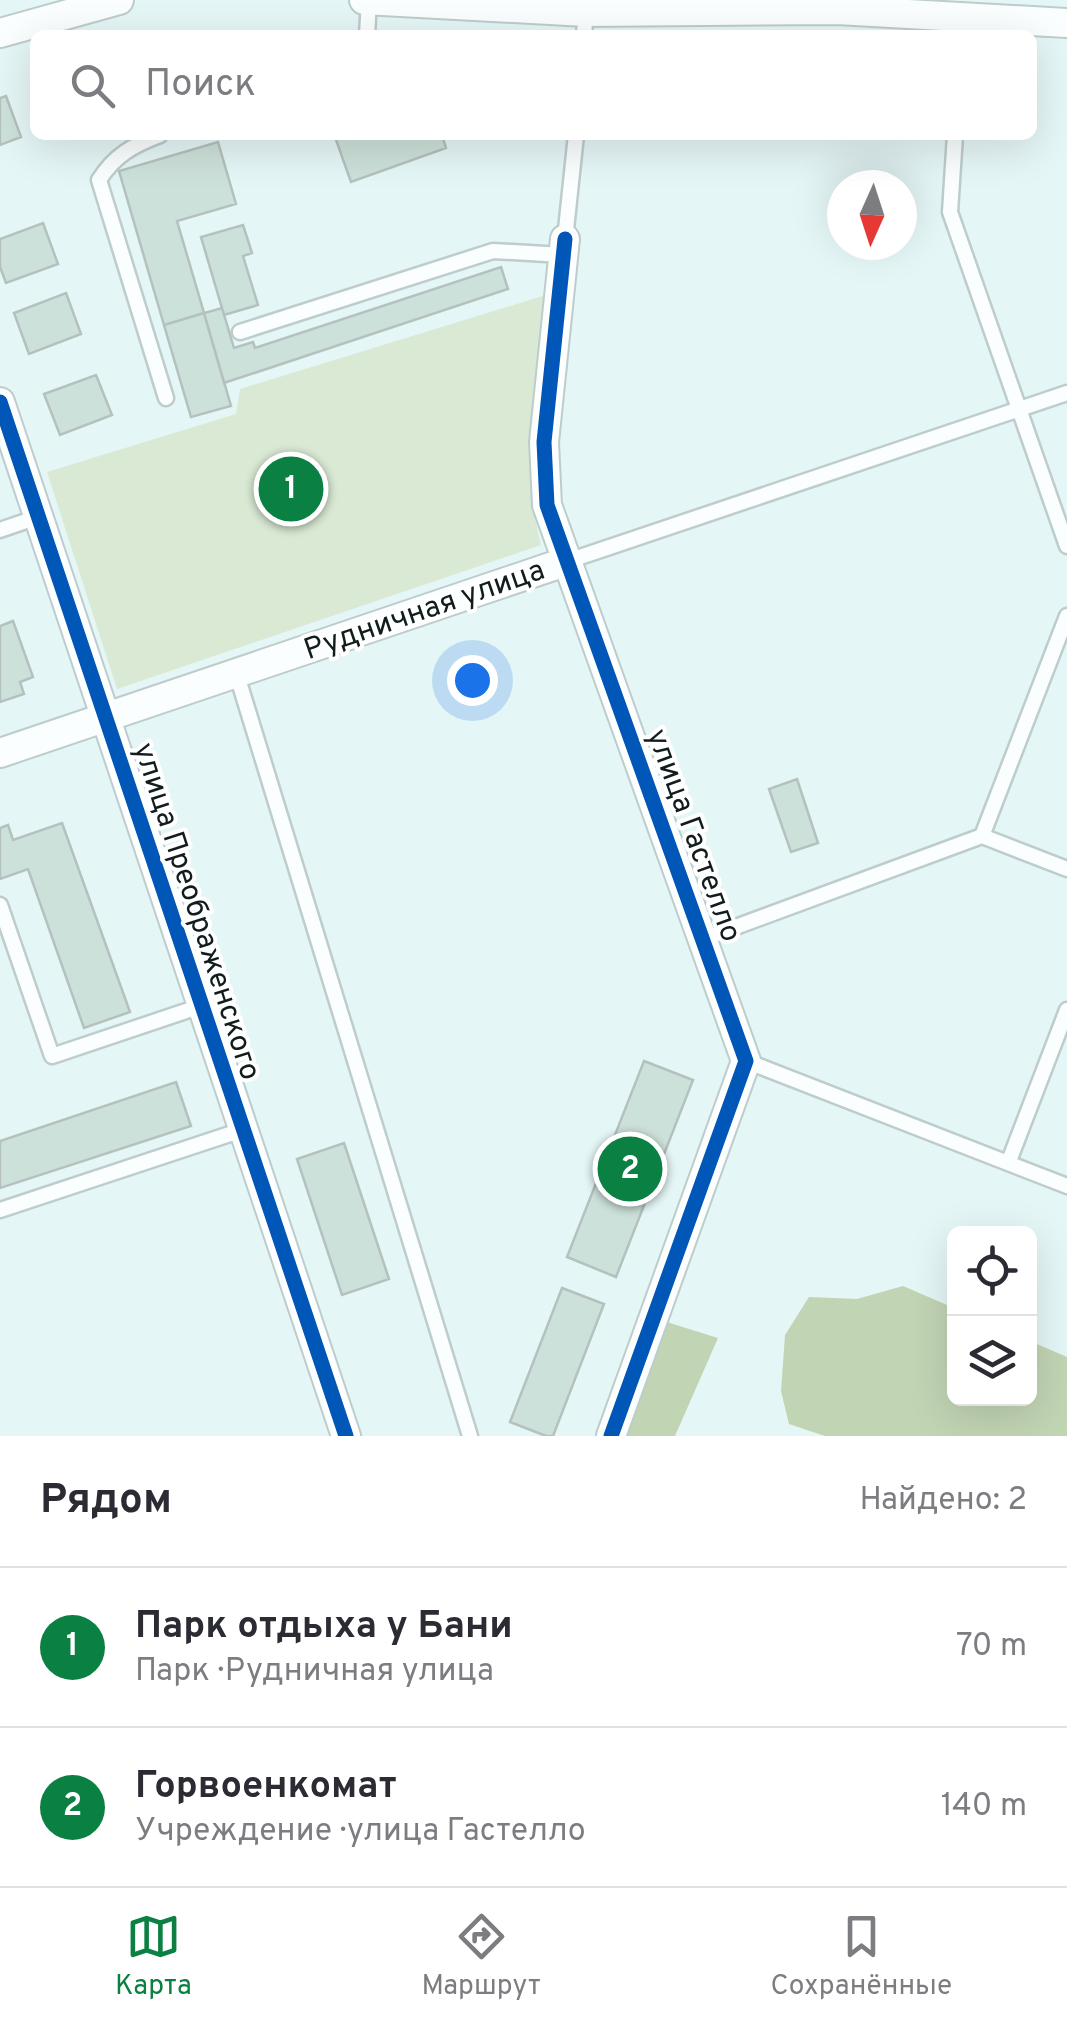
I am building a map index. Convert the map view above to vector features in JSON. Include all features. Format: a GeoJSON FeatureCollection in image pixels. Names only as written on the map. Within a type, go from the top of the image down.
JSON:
{"type":"FeatureCollection","features":[{"type":"Feature","properties":{"kind":"street"},"geometry":{"type":"LineString","coordinates":[[0,34],[119,0]]}},
{"type":"Feature","properties":{"kind":"street"},"geometry":{"type":"LineString","coordinates":[[367,0],[585,16],[876,6],[961,26],[1067,22]]}},
{"type":"Feature","properties":{"kind":"street","name":"улица Гастелло"},"geometry":{"type":"LineString","coordinates":[[564,247],[544,442],[547,505],[746,1061]]}},
{"type":"Feature","properties":{"kind":"street","name":"улица Преображенского"},"geometry":{"type":"LineString","coordinates":[[0,402],[346,1436]]}},
{"type":"Feature","properties":{"kind":"street","name":"Рудничная улица"},"geometry":{"type":"LineString","coordinates":[[0,753],[568,560]]}},
{"type":"Feature","properties":{"kind":"street"},"geometry":{"type":"LineString","coordinates":[[611,1436],[746,1061]]}},
{"type":"Feature","properties":{"kind":"lane"},"geometry":{"type":"LineString","coordinates":[[367,0],[367,30]]}},
{"type":"Feature","properties":{"kind":"lane"},"geometry":{"type":"LineString","coordinates":[[146,140],[111,160],[99,180],[166,398]]}},
{"type":"Feature","properties":{"kind":"lane","name":"улица Гастелло"},"geometry":{"type":"LineString","coordinates":[[564,247],[575,140]]}},
{"type":"Feature","properties":{"kind":"lane"},"geometry":{"type":"LineString","coordinates":[[954,140],[950,212],[1067,546]]}},
{"type":"Feature","properties":{"kind":"lane"},"geometry":{"type":"LineString","coordinates":[[240,332],[493,252],[564,247]]}},
{"type":"Feature","properties":{"kind":"lane","name":"Рудничная улица"},"geometry":{"type":"LineString","coordinates":[[568,560],[1067,393]]}},
{"type":"Feature","properties":{"kind":"lane"},"geometry":{"type":"LineString","coordinates":[[0,530],[38,517]]}},
{"type":"Feature","properties":{"kind":"lane"},"geometry":{"type":"LineString","coordinates":[[982,836],[1067,616]]}},
{"type":"Feature","properties":{"kind":"lane"},"geometry":{"type":"LineString","coordinates":[[236,672],[470,1436]]}},
{"type":"Feature","properties":{"kind":"lane"},"geometry":{"type":"LineString","coordinates":[[703,939],[982,836],[1067,869]]}},
{"type":"Feature","properties":{"kind":"lane"},"geometry":{"type":"LineString","coordinates":[[0,905],[52,1056],[201,1006]]}},
{"type":"Feature","properties":{"kind":"lane"},"geometry":{"type":"LineString","coordinates":[[1009,1161],[1067,1010]]}},
{"type":"Feature","properties":{"kind":"lane"},"geometry":{"type":"LineString","coordinates":[[746,1061],[1067,1186]]}},
{"type":"Feature","properties":{"kind":"lane"},"geometry":{"type":"LineString","coordinates":[[0,1210],[242,1130]]}},
{"type":"Feature","properties":{"kind":"green space"},"geometry":{"type":"Polygon","coordinates":[[[546,295],[534,389],[531,452],[541,545],[117,689],[47,472],[236,414],[240,389],[546,295]]]}},
{"type":"Feature","properties":{"kind":"green space"},"geometry":{"type":"Polygon","coordinates":[[[903,1286],[947,1305],[947,1406],[1037,1406],[1037,1344],[1067,1357],[1067,1436],[825,1436],[789,1424],[781,1391],[785,1335],[809,1297],[857,1299],[903,1286]]]}},
{"type":"Feature","properties":{"kind":"green space"},"geometry":{"type":"Polygon","coordinates":[[[657,1319],[718,1338],[675,1436],[615,1436],[657,1319]]]}},
{"type":"Feature","properties":{"kind":"building"},"geometry":{"type":"Polygon","coordinates":[[[6,96],[21,137],[0,145],[0,98],[6,96]]]}},
{"type":"Feature","properties":{"kind":"building"},"geometry":{"type":"Polygon","coordinates":[[[336,140],[444,140],[446,148],[351,182],[336,140]]]}},
{"type":"Feature","properties":{"kind":"building"},"geometry":{"type":"Polygon","coordinates":[[[218,142],[236,204],[177,221],[204,313],[164,325],[119,171],[218,142]]]}},
{"type":"Feature","properties":{"kind":"building"},"geometry":{"type":"Polygon","coordinates":[[[43,223],[58,264],[6,283],[0,267],[0,239],[43,223]]]}},
{"type":"Feature","properties":{"kind":"building"},"geometry":{"type":"Polygon","coordinates":[[[243,225],[252,253],[243,256],[258,305],[224,315],[201,237],[243,225]]]}},
{"type":"Feature","properties":{"kind":"building"},"geometry":{"type":"Polygon","coordinates":[[[501,267],[508,289],[224,383],[204,313],[222,308],[234,348],[253,342],[255,348],[501,267]]]}},
{"type":"Feature","properties":{"kind":"building"},"geometry":{"type":"Polygon","coordinates":[[[66,293],[81,334],[29,354],[14,313],[66,293]]]}},
{"type":"Feature","properties":{"kind":"building"},"geometry":{"type":"Polygon","coordinates":[[[204,313],[231,406],[191,417],[164,325],[204,313]]]}},
{"type":"Feature","properties":{"kind":"building"},"geometry":{"type":"Polygon","coordinates":[[[96,375],[112,415],[60,435],[44,394],[96,375]]]}},
{"type":"Feature","properties":{"kind":"building"},"geometry":{"type":"Polygon","coordinates":[[[13,621],[33,677],[20,682],[24,694],[0,702],[0,626],[13,621]]]}},
{"type":"Feature","properties":{"kind":"building"},"geometry":{"type":"Polygon","coordinates":[[[797,779],[818,843],[791,852],[769,789],[797,779]]]}},
{"type":"Feature","properties":{"kind":"building"},"geometry":{"type":"Polygon","coordinates":[[[62,823],[130,1012],[84,1028],[28,869],[0,879],[0,828],[8,825],[13,840],[62,823]]]}},
{"type":"Feature","properties":{"kind":"building"},"geometry":{"type":"Polygon","coordinates":[[[644,1061],[693,1080],[616,1277],[567,1257],[644,1061]]]}},
{"type":"Feature","properties":{"kind":"building"},"geometry":{"type":"Polygon","coordinates":[[[176,1082],[191,1126],[0,1188],[0,1141],[176,1082]]]}},
{"type":"Feature","properties":{"kind":"building"},"geometry":{"type":"Polygon","coordinates":[[[344,1143],[389,1279],[342,1295],[297,1159],[344,1143]]]}},
{"type":"Feature","properties":{"kind":"building"},"geometry":{"type":"Polygon","coordinates":[[[562,1288],[604,1304],[553,1436],[546,1436],[510,1422],[562,1288]]]}},
{"type":"Feature","properties":{"kind":"cycle path"},"geometry":{"type":"LineString","coordinates":[[565,239],[544,442],[547,505],[746,1061],[611,1436]]}},
{"type":"Feature","properties":{"kind":"cycle path"},"geometry":{"type":"LineString","coordinates":[[0,402],[346,1436]]}},
{"type":"Feature","properties":{"kind":"place","name":"Парк отдыха у Бани"},"geometry":{"type":"Point","coordinates":[291,489]}},
{"type":"Feature","properties":{"kind":"place","name":"Горвоенкомат"},"geometry":{"type":"Point","coordinates":[630,1169]}}]}
